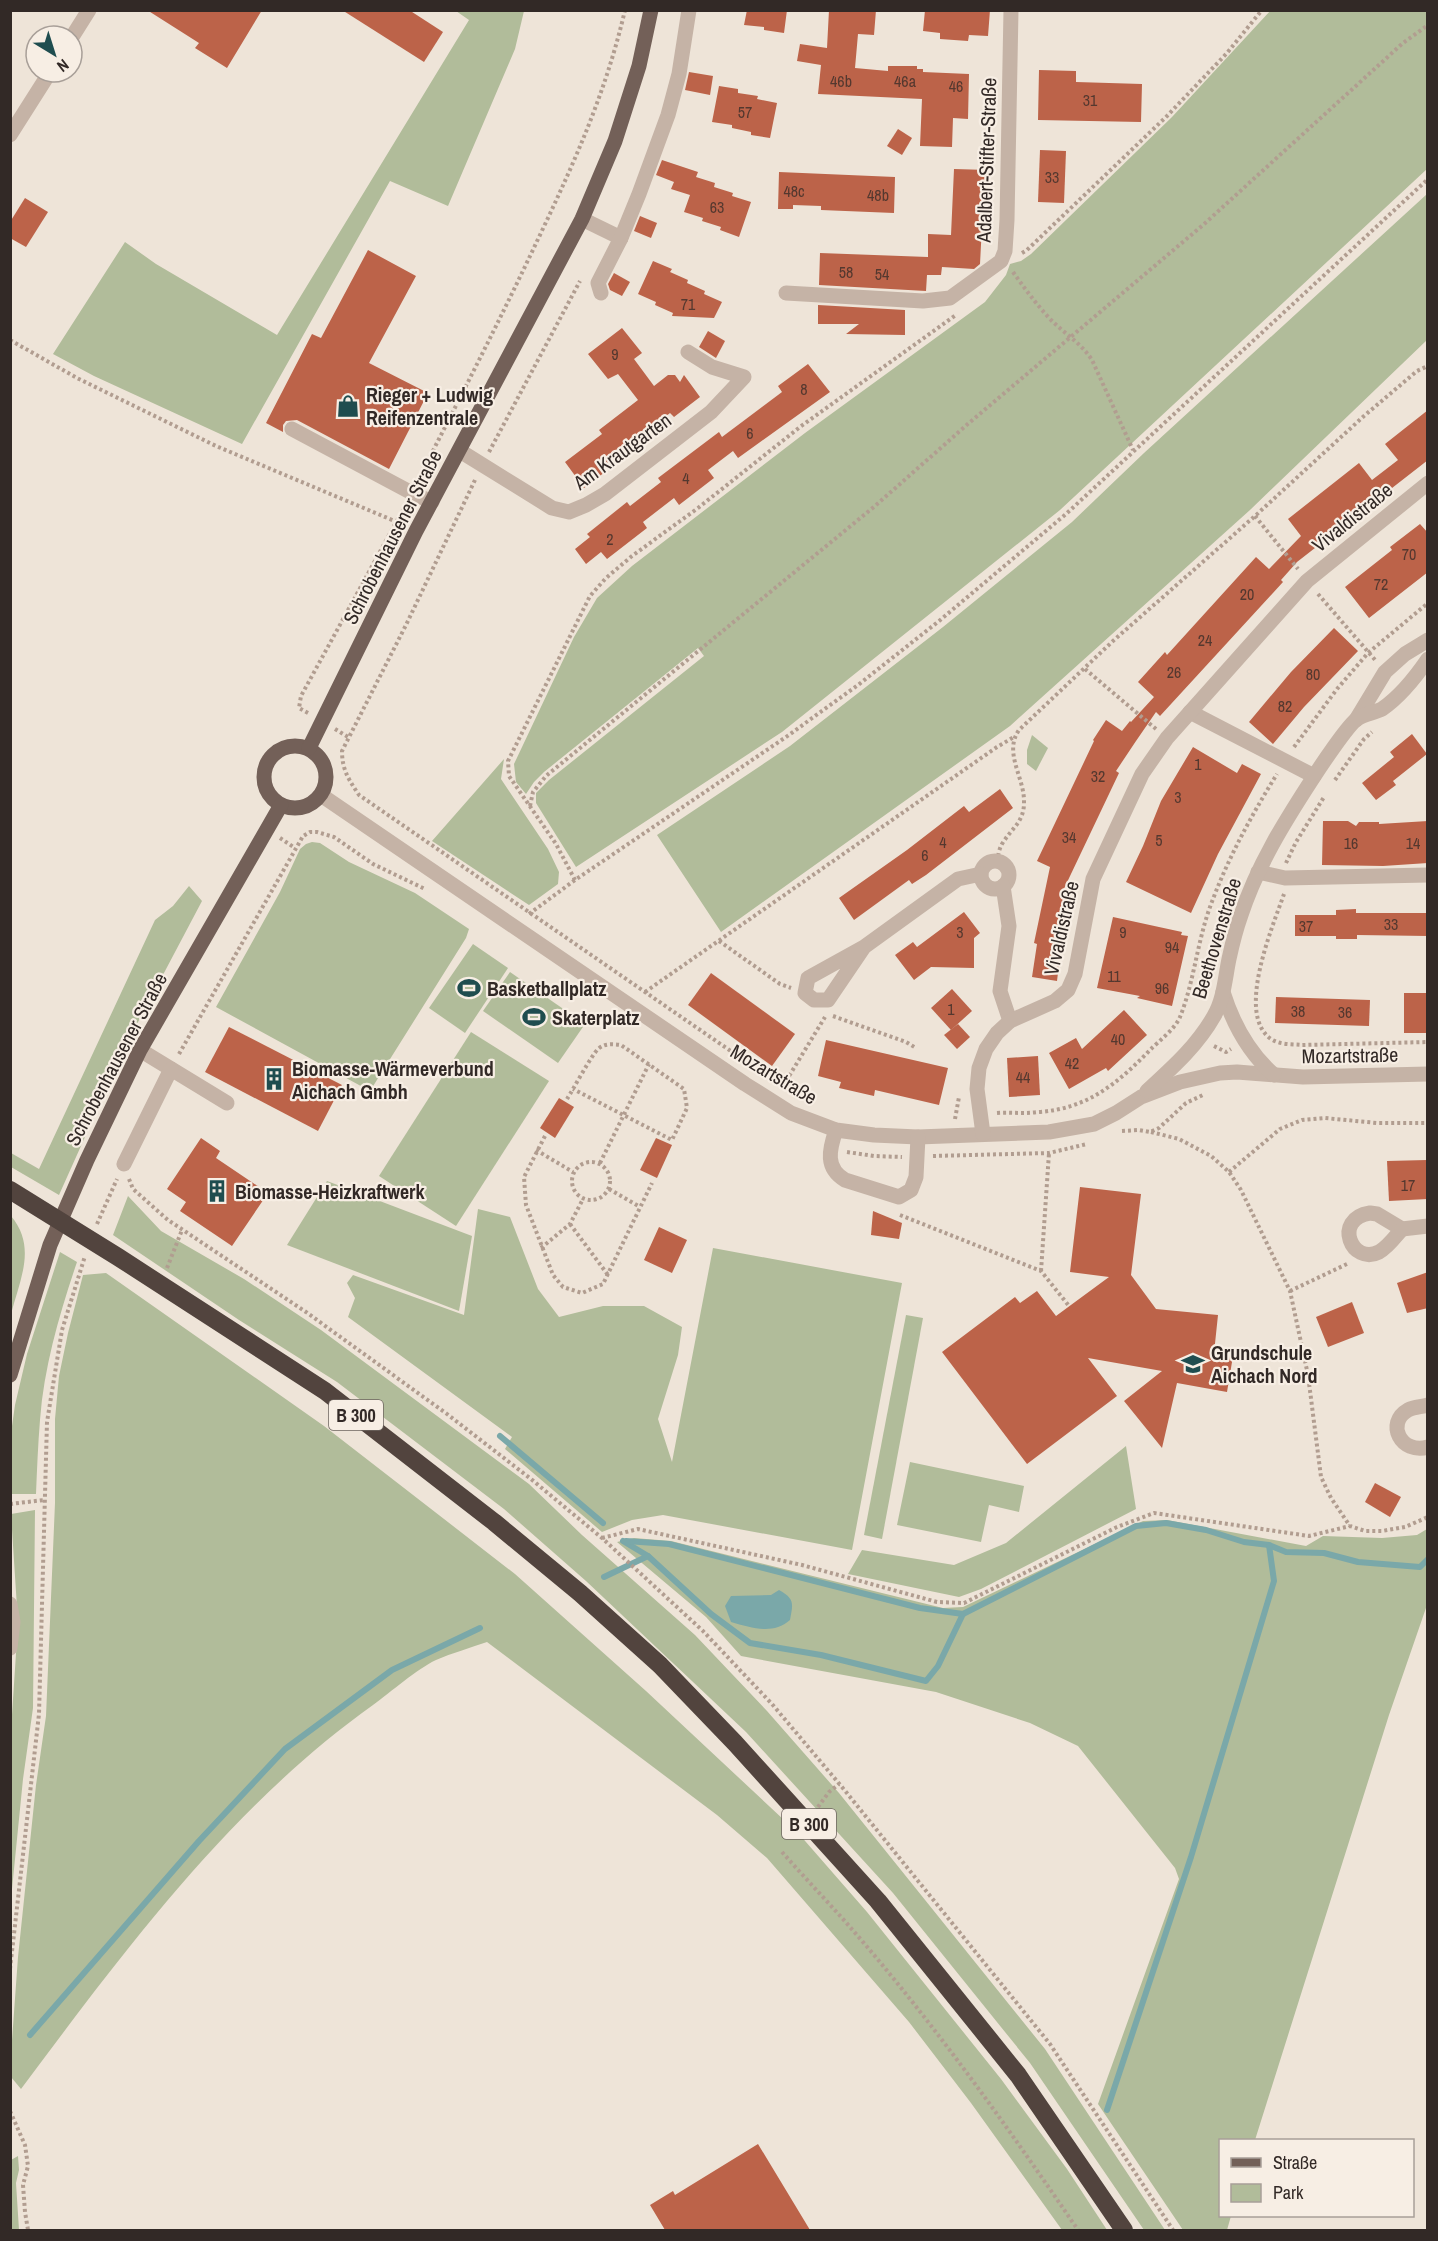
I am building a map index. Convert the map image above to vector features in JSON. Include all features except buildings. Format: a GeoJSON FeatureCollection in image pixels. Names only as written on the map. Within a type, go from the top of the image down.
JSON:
{"type":"FeatureCollection","features":[{"type":"Feature","properties":{"kind":"highway","name":"B 300"},"geometry":{"type":"LineString","coordinates":[[10,1190],[325,1391],[537,1557],[660,1665],[735,1743],[878,1901],[1018,2075],[1124,2230]]}},
{"type":"Feature","properties":{"kind":"main road","name":"Schrobenhausener Straße"},"geometry":{"type":"LineString","coordinates":[[309,748],[432,502],[582,219],[615,141],[639,66],[651,10]]}},
{"type":"Feature","properties":{"kind":"main road"},"geometry":{"type":"LineString","coordinates":[[287,746],[309,748],[322,759],[326,770],[327,780],[321,795],[312,804],[303,808],[292,808],[275,801],[266,789],[264,776],[267,764],[277,751],[287,746]]}},
{"type":"Feature","properties":{"kind":"main road","name":"Schrobenhausener Straße"},"geometry":{"type":"LineString","coordinates":[[10,1376],[50,1245],[87,1160],[140,1050],[282,805]]}},
{"type":"Feature","properties":{"kind":"street"},"geometry":{"type":"LineString","coordinates":[[80,24],[89,10]]}},
{"type":"Feature","properties":{"kind":"street"},"geometry":{"type":"LineString","coordinates":[[602,293],[598,283],[621,237],[668,116],[679,74],[689,10]]}},
{"type":"Feature","properties":{"kind":"street","name":"Adalbert-Stifter-Straße"},"geometry":{"type":"LineString","coordinates":[[786,293],[922,302],[950,298],[1001,261],[1005,251],[1007,220],[1011,10]]}},
{"type":"Feature","properties":{"kind":"street"},"geometry":{"type":"LineString","coordinates":[[10,135],[42,84]]}},
{"type":"Feature","properties":{"kind":"street"},"geometry":{"type":"LineString","coordinates":[[582,219],[621,237]]}},
{"type":"Feature","properties":{"kind":"street","name":"Am Krautgarten"},"geometry":{"type":"LineString","coordinates":[[460,451],[552,508],[569,512],[586,505],[605,494],[711,412],[744,377],[712,367],[688,352]]}},
{"type":"Feature","properties":{"kind":"street"},"geometry":{"type":"LineString","coordinates":[[292,429],[432,502]]}},
{"type":"Feature","properties":{"kind":"street","name":"Vivaldistraße"},"geometry":{"type":"LineString","coordinates":[[983,1134],[977,1089],[979,1068],[986,1049],[997,1033],[1010,1021],[1055,1001],[1068,990],[1075,974],[1093,879],[1142,774],[1167,738],[1307,580],[1425,490]]}},
{"type":"Feature","properties":{"kind":"street","name":"Beethovenstraße"},"geometry":{"type":"LineString","coordinates":[[1141,1097],[1200,1038],[1215,1015],[1223,992],[1229,957],[1241,914],[1258,872],[1314,776],[1356,720],[1385,672],[1406,654],[1428,640]]}},
{"type":"Feature","properties":{"kind":"street","name":"Beethovenstraße"},"geometry":{"type":"LineString","coordinates":[[1356,720],[1380,710],[1393,700],[1419,672],[1428,658]]}},
{"type":"Feature","properties":{"kind":"street"},"geometry":{"type":"LineString","coordinates":[[1190,712],[1314,776]]}},
{"type":"Feature","properties":{"kind":"street","name":"Mozartstraße"},"geometry":{"type":"LineString","coordinates":[[321,795],[791,1113],[836,1130],[918,1137],[1049,1132],[1094,1124],[1141,1097],[1180,1082],[1220,1073],[1237,1072],[1303,1077],[1428,1074]]}},
{"type":"Feature","properties":{"kind":"street"},"geometry":{"type":"LineString","coordinates":[[864,947],[828,1000],[814,1000],[806,993],[808,978],[864,947],[951,883],[958,879],[981,874],[988,863],[997,862],[1005,866],[1009,874],[1003,886],[994,889],[986,886],[981,874]]}},
{"type":"Feature","properties":{"kind":"street"},"geometry":{"type":"LineString","coordinates":[[1258,872],[1285,878],[1428,875]]}},
{"type":"Feature","properties":{"kind":"street"},"geometry":{"type":"LineString","coordinates":[[1003,886],[1009,926],[1000,991],[1010,1021]]}},
{"type":"Feature","properties":{"kind":"street","name":"Mozartstraße"},"geometry":{"type":"LineString","coordinates":[[1223,992],[1245,1042],[1261,1063],[1274,1075]]}},
{"type":"Feature","properties":{"kind":"street"},"geometry":{"type":"LineString","coordinates":[[140,1050],[227,1103]]}},
{"type":"Feature","properties":{"kind":"street"},"geometry":{"type":"LineString","coordinates":[[124,1164],[171,1069]]}},
{"type":"Feature","properties":{"kind":"street"},"geometry":{"type":"LineString","coordinates":[[836,1130],[830,1149],[832,1168],[837,1175],[845,1180],[899,1197],[911,1190],[916,1177],[918,1137]]}},
{"type":"Feature","properties":{"kind":"street"},"geometry":{"type":"LineString","coordinates":[[1402,1229],[1379,1252],[1366,1254],[1355,1249],[1348,1236],[1349,1229],[1357,1217],[1370,1213],[1377,1214],[1402,1229],[1428,1226]]}},
{"type":"Feature","properties":{"kind":"street"},"geometry":{"type":"LineString","coordinates":[[1428,1405],[1406,1411],[1397,1429],[1402,1442],[1408,1446],[1414,1449],[1428,1447]]}},
{"type":"Feature","properties":{"kind":"street"},"geometry":{"type":"LineString","coordinates":[[10,1604],[13,1622],[10,1648]]}},
{"type":"Feature","properties":{"kind":"path"},"geometry":{"type":"LineString","coordinates":[[348,736],[299,708],[301,696],[412,493],[523,271],[589,128],[625,10]]}},
{"type":"Feature","properties":{"kind":"path"},"geometry":{"type":"LineString","coordinates":[[1133,450],[1092,360],[1083,347],[1053,322],[1036,304],[1010,268],[1001,261],[1027,250],[1167,116],[1227,52],[1262,10]]}},
{"type":"Feature","properties":{"kind":"path"},"geometry":{"type":"LineString","coordinates":[[530,806],[533,792],[546,776],[875,506],[1203,225],[1403,43],[1428,25]]}},
{"type":"Feature","properties":{"kind":"path"},"geometry":{"type":"LineString","coordinates":[[515,927],[575,880],[786,737],[858,685],[1026,549],[1428,179]]}},
{"type":"Feature","properties":{"kind":"path"},"geometry":{"type":"LineString","coordinates":[[585,271],[483,464],[406,625],[348,736],[342,751],[342,763],[345,775],[359,795],[756,1068]]}},
{"type":"Feature","properties":{"kind":"path"},"geometry":{"type":"LineString","coordinates":[[575,880],[556,844],[509,776],[508,761],[590,596],[624,563],[800,427],[957,314]]}},
{"type":"Feature","properties":{"kind":"path"},"geometry":{"type":"LineString","coordinates":[[10,340],[77,378],[216,446],[381,514]]}},
{"type":"Feature","properties":{"kind":"path"},"geometry":{"type":"LineString","coordinates":[[645,992],[1014,737],[1113,641],[1364,416],[1417,371],[1428,366]]}},
{"type":"Feature","properties":{"kind":"path"},"geometry":{"type":"LineString","coordinates":[[1255,516],[1385,672]]}},
{"type":"Feature","properties":{"kind":"path"},"geometry":{"type":"LineString","coordinates":[[946,1118],[1068,1108],[1113,1086],[1171,1028],[1179,1019],[1210,907],[1254,812],[1313,720],[1368,652],[1428,603]]}},
{"type":"Feature","properties":{"kind":"path"},"geometry":{"type":"LineString","coordinates":[[1085,669],[1167,738]]}},
{"type":"Feature","properties":{"kind":"path"},"geometry":{"type":"LineString","coordinates":[[1331,785],[1364,739],[1380,726]]}},
{"type":"Feature","properties":{"kind":"path"},"geometry":{"type":"LineString","coordinates":[[997,862],[1001,845],[1017,828],[1024,812],[1024,799],[1013,750],[1014,737]]}},
{"type":"Feature","properties":{"kind":"path"},"geometry":{"type":"LineString","coordinates":[[1325,795],[1286,863],[1285,890],[1262,960],[1255,997],[1255,1010],[1264,1032],[1272,1040],[1283,1044],[1428,1042]]}},
{"type":"Feature","properties":{"kind":"path"},"geometry":{"type":"LineString","coordinates":[[171,1069],[303,836],[310,832],[317,832],[334,837],[373,864],[426,890]]}},
{"type":"Feature","properties":{"kind":"path"},"geometry":{"type":"LineString","coordinates":[[719,941],[780,984],[806,993]]}},
{"type":"Feature","properties":{"kind":"path"},"geometry":{"type":"LineString","coordinates":[[783,1086],[827,1014],[906,1042],[916,1048]]}},
{"type":"Feature","properties":{"kind":"path"},"geometry":{"type":"LineString","coordinates":[[567,1099],[573,1089],[598,1049],[609,1044],[621,1045],[684,1089],[687,1108],[672,1140],[573,1089]]}},
{"type":"Feature","properties":{"kind":"path"},"geometry":{"type":"LineString","coordinates":[[1150,1132],[1159,1128],[1186,1103],[1216,1088],[1226,1052]]}},
{"type":"Feature","properties":{"kind":"path"},"geometry":{"type":"LineString","coordinates":[[600,1163],[649,1064]]}},
{"type":"Feature","properties":{"kind":"path"},"geometry":{"type":"LineString","coordinates":[[774,1080],[793,1092]]}},
{"type":"Feature","properties":{"kind":"path"},"geometry":{"type":"LineString","coordinates":[[1229,1172],[1280,1130],[1302,1120],[1325,1118],[1377,1123],[1428,1123]]}},
{"type":"Feature","properties":{"kind":"path"},"geometry":{"type":"LineString","coordinates":[[1114,1133],[1127,1130],[1150,1132],[1179,1139],[1210,1156],[1229,1172],[1241,1190],[1290,1292],[1308,1375],[1321,1477],[1331,1498],[1350,1526]]}},
{"type":"Feature","properties":{"kind":"path"},"geometry":{"type":"LineString","coordinates":[[545,1136],[524,1177],[526,1204],[553,1275],[563,1287],[582,1293],[603,1284],[652,1183]]}},
{"type":"Feature","properties":{"kind":"path"},"geometry":{"type":"LineString","coordinates":[[830,1149],[874,1156],[918,1157],[1049,1153],[1097,1140]]}},
{"type":"Feature","properties":{"kind":"path"},"geometry":{"type":"LineString","coordinates":[[536,1150],[573,1173]]}},
{"type":"Feature","properties":{"kind":"path"},"geometry":{"type":"LineString","coordinates":[[1041,1271],[1049,1153]]}},
{"type":"Feature","properties":{"kind":"path"},"geometry":{"type":"LineString","coordinates":[[585,1162],[600,1163],[610,1174],[609,1189],[598,1199],[591,1201],[583,1199],[573,1188],[573,1173],[585,1162]]}},
{"type":"Feature","properties":{"kind":"path"},"geometry":{"type":"LineString","coordinates":[[95,1228],[124,1164]]}},
{"type":"Feature","properties":{"kind":"path"},"geometry":{"type":"LineString","coordinates":[[124,1164],[133,1189],[147,1204],[182,1230],[306,1312],[447,1414],[602,1538],[702,1631],[772,1704],[1050,2044],[1173,2230]]}},
{"type":"Feature","properties":{"kind":"path"},"geometry":{"type":"LineString","coordinates":[[609,1189],[640,1207]]}},
{"type":"Feature","properties":{"kind":"path"},"geometry":{"type":"LineString","coordinates":[[899,1197],[899,1215],[1041,1271],[1069,1306]]}},
{"type":"Feature","properties":{"kind":"path"},"geometry":{"type":"LineString","coordinates":[[541,1248],[570,1224],[583,1199]]}},
{"type":"Feature","properties":{"kind":"path"},"geometry":{"type":"LineString","coordinates":[[570,1224],[608,1275]]}},
{"type":"Feature","properties":{"kind":"path"},"geometry":{"type":"LineString","coordinates":[[166,1271],[182,1230]]}},
{"type":"Feature","properties":{"kind":"path"},"geometry":{"type":"LineString","coordinates":[[10,1969],[39,1714],[47,1422],[62,1330],[87,1251]]}},
{"type":"Feature","properties":{"kind":"path"},"geometry":{"type":"LineString","coordinates":[[1290,1292],[1366,1254]]}},
{"type":"Feature","properties":{"kind":"path"},"geometry":{"type":"LineString","coordinates":[[10,1504],[44,1500]]}},
{"type":"Feature","properties":{"kind":"path"},"geometry":{"type":"LineString","coordinates":[[602,1538],[638,1529],[802,1565],[937,1602],[963,1603],[1117,1527],[1154,1514],[1309,1536],[1350,1526],[1365,1531],[1383,1531],[1406,1527],[1428,1517]]}},
{"type":"Feature","properties":{"kind":"path"},"geometry":{"type":"LineString","coordinates":[[816,1809],[829,1792],[839,1784]]}},
{"type":"Feature","properties":{"kind":"path"},"geometry":{"type":"LineString","coordinates":[[782,1852],[850,1927],[921,2013],[984,2097],[1078,2230]]}},
{"type":"Feature","properties":{"kind":"path"},"geometry":{"type":"LineString","coordinates":[[10,2111],[25,2145],[28,2166],[23,2186],[28,2230]]}},
{"type":"Feature","properties":{"kind":"green space"},"geometry":{"type":"Polygon","coordinates":[[[1271,10],[1427,11],[1427,169],[1060,510],[782,732],[576,867],[536,803],[536,793],[549,780],[704,656],[698,648],[544,772],[526,794],[516,782],[514,764],[574,637],[597,598],[632,566],[805,433],[985,302],[1006,275],[1010,264],[1021,261],[1031,254],[1172,117],[1271,10]]]}},
{"type":"Feature","properties":{"kind":"green space"},"geometry":{"type":"Polygon","coordinates":[[[456,11],[524,11],[515,49],[448,206],[390,181],[242,444],[94,376],[53,354],[125,242],[156,264],[277,335],[469,20],[456,11]]]}},
{"type":"Feature","properties":{"kind":"green space"},"geometry":{"type":"Polygon","coordinates":[[[1427,194],[1427,340],[1250,510],[1010,726],[721,932],[657,835],[790,746],[943,627],[1072,522],[1144,453],[1427,194]]]}},
{"type":"Feature","properties":{"kind":"green space"},"geometry":{"type":"Polygon","coordinates":[[[1032,735],[1048,748],[1036,771],[1027,764],[1027,750],[1032,735]]]}},
{"type":"Feature","properties":{"kind":"green space"},"geometry":{"type":"Polygon","coordinates":[[[504,759],[501,779],[548,849],[559,872],[558,884],[529,905],[432,841],[504,759]]]}},
{"type":"Feature","properties":{"kind":"green space"},"geometry":{"type":"Polygon","coordinates":[[[312,842],[320,843],[349,862],[415,893],[469,929],[466,938],[370,1091],[216,1007],[280,892],[300,849],[312,842]]]}},
{"type":"Feature","properties":{"kind":"green space"},"geometry":{"type":"Polygon","coordinates":[[[189,886],[202,901],[128,1041],[59,1195],[11,1167],[11,1153],[39,1169],[155,920],[173,906],[189,886]]]}},
{"type":"Feature","properties":{"kind":"green space","name":"Basketballplatz"},"geometry":{"type":"Polygon","coordinates":[[[473,944],[508,968],[465,1033],[429,1008],[473,944]]]}},
{"type":"Feature","properties":{"kind":"green space","name":"Skaterplatz"},"geometry":{"type":"Polygon","coordinates":[[[510,972],[585,1024],[558,1063],[483,1011],[510,972]]]}},
{"type":"Feature","properties":{"kind":"green space"},"geometry":{"type":"Polygon","coordinates":[[[471,1032],[549,1081],[456,1226],[379,1176],[471,1032]]]}},
{"type":"Feature","properties":{"kind":"green space"},"geometry":{"type":"Polygon","coordinates":[[[327,1181],[472,1236],[459,1311],[287,1245],[327,1181]]]}},
{"type":"Feature","properties":{"kind":"green space"},"geometry":{"type":"Polygon","coordinates":[[[128,1196],[161,1231],[244,1279],[321,1330],[529,1484],[582,1535],[695,1635],[767,1711],[839,1793],[1045,2049],[1165,2230],[1144,2230],[1030,2063],[893,1893],[746,1732],[586,1581],[504,1509],[337,1382],[239,1320],[113,1235],[128,1196]]]}},
{"type":"Feature","properties":{"kind":"green space"},"geometry":{"type":"Polygon","coordinates":[[[478,1209],[510,1217],[538,1289],[559,1317],[603,1306],[644,1306],[682,1327],[678,1355],[658,1419],[672,1462],[713,1248],[902,1283],[852,1550],[663,1515],[632,1520],[602,1532],[505,1449],[512,1437],[348,1317],[355,1298],[347,1283],[353,1275],[464,1315],[478,1209]]]}},
{"type":"Feature","properties":{"kind":"green space"},"geometry":{"type":"Polygon","coordinates":[[[11,1216],[19,1228],[25,1251],[22,1276],[11,1314],[11,1216]]]}},
{"type":"Feature","properties":{"kind":"green space"},"geometry":{"type":"Polygon","coordinates":[[[60,1252],[77,1262],[59,1320],[45,1380],[40,1420],[36,1494],[11,1494],[11,1433],[15,1405],[27,1354],[60,1252]]]}},
{"type":"Feature","properties":{"kind":"green space"},"geometry":{"type":"Polygon","coordinates":[[[106,1273],[324,1426],[515,1574],[646,1691],[799,1834],[867,1912],[1001,2079],[1067,2169],[1107,2230],[1062,2230],[971,2103],[909,2022],[767,1858],[717,1815],[487,1642],[442,1657],[421,1669],[321,1745],[272,1788],[182,1883],[140,1933],[21,2089],[11,2077],[11,2054],[18,1957],[36,1785],[46,1716],[55,1503],[55,1419],[59,1376],[83,1275],[106,1273]]]}},
{"type":"Feature","properties":{"kind":"green space"},"geometry":{"type":"Polygon","coordinates":[[[906,1315],[923,1318],[882,1539],[864,1535],[906,1315]]]}},
{"type":"Feature","properties":{"kind":"green space"},"geometry":{"type":"Polygon","coordinates":[[[1126,1446],[1136,1509],[981,1589],[959,1597],[848,1574],[862,1550],[954,1565],[1006,1543],[1126,1446]]]}},
{"type":"Feature","properties":{"kind":"green space"},"geometry":{"type":"Polygon","coordinates":[[[910,1462],[1024,1486],[1019,1512],[989,1505],[981,1542],[897,1525],[910,1462]]]}},
{"type":"Feature","properties":{"kind":"green space"},"geometry":{"type":"Polygon","coordinates":[[[35,1510],[33,1708],[23,1779],[11,1899],[10,1745],[18,1623],[11,1514],[35,1510]]]}},
{"type":"Feature","properties":{"kind":"green space"},"geometry":{"type":"Polygon","coordinates":[[[1167,1520],[1306,1546],[1323,1536],[1382,1538],[1417,1535],[1427,1529],[1427,1605],[1389,1715],[1255,2139],[1219,2139],[1219,2217],[1231,2217],[1227,2230],[1183,2230],[1098,2104],[1179,1879],[1175,1868],[1078,1746],[1030,1723],[936,1692],[741,1656],[706,1617],[617,1542],[634,1538],[671,1541],[943,1608],[963,1607],[1143,1521],[1167,1520]]]}},
{"type":"Feature","properties":{"kind":"green space"},"geometry":{"type":"Polygon","coordinates":[[[18,2156],[19,2170],[16,2183],[19,2230],[11,2230],[11,2160],[18,2156]]]}},
{"type":"Feature","properties":{"kind":"water"},"geometry":{"type":"Polygon","coordinates":[[[779,1590],[792,1602],[790,1620],[783,1625],[762,1629],[731,1622],[725,1606],[731,1596],[771,1595],[779,1590]]]}},
{"type":"Feature","properties":{"kind":"waterway"},"geometry":{"type":"LineString","coordinates":[[500,1436],[603,1523]]}},
{"type":"Feature","properties":{"kind":"waterway"},"geometry":{"type":"LineString","coordinates":[[623,1541],[648,1556],[711,1614],[750,1643],[821,1655],[926,1681],[938,1666],[963,1614],[1136,1526],[1166,1523],[1206,1530],[1244,1542],[1269,1545],[1286,1552],[1324,1553],[1358,1562],[1420,1567],[1428,1559]]}},
{"type":"Feature","properties":{"kind":"waterway"},"geometry":{"type":"LineString","coordinates":[[626,1541],[669,1544],[920,1608],[963,1614]]}},
{"type":"Feature","properties":{"kind":"waterway"},"geometry":{"type":"LineString","coordinates":[[1107,2110],[1191,1857],[1274,1581],[1269,1545]]}},
{"type":"Feature","properties":{"kind":"waterway"},"geometry":{"type":"LineString","coordinates":[[604,1577],[648,1556]]}},
{"type":"Feature","properties":{"kind":"waterway"},"geometry":{"type":"LineString","coordinates":[[30,2035],[199,1841],[285,1749],[392,1670],[480,1628]]}},
{"type":"Feature","properties":{"kind":"place","name":"Rieger + Ludwig Reifenzentrale"},"geometry":{"type":"Point","coordinates":[348,406]}},
{"type":"Feature","properties":{"kind":"place","name":"Basketballplatz"},"geometry":{"type":"Point","coordinates":[469,988]}},
{"type":"Feature","properties":{"kind":"place","name":"Skaterplatz"},"geometry":{"type":"Point","coordinates":[534,1017]}},
{"type":"Feature","properties":{"kind":"place","name":"Biomasse-Wärmeverbund Aichach Gmbh"},"geometry":{"type":"Point","coordinates":[274,1079]}},
{"type":"Feature","properties":{"kind":"place","name":"Biomasse-Heizkraftwerk"},"geometry":{"type":"Point","coordinates":[217,1191]}},
{"type":"Feature","properties":{"kind":"place","name":"Grundschule Aichach Nord"},"geometry":{"type":"Point","coordinates":[1193,1364]}}]}
